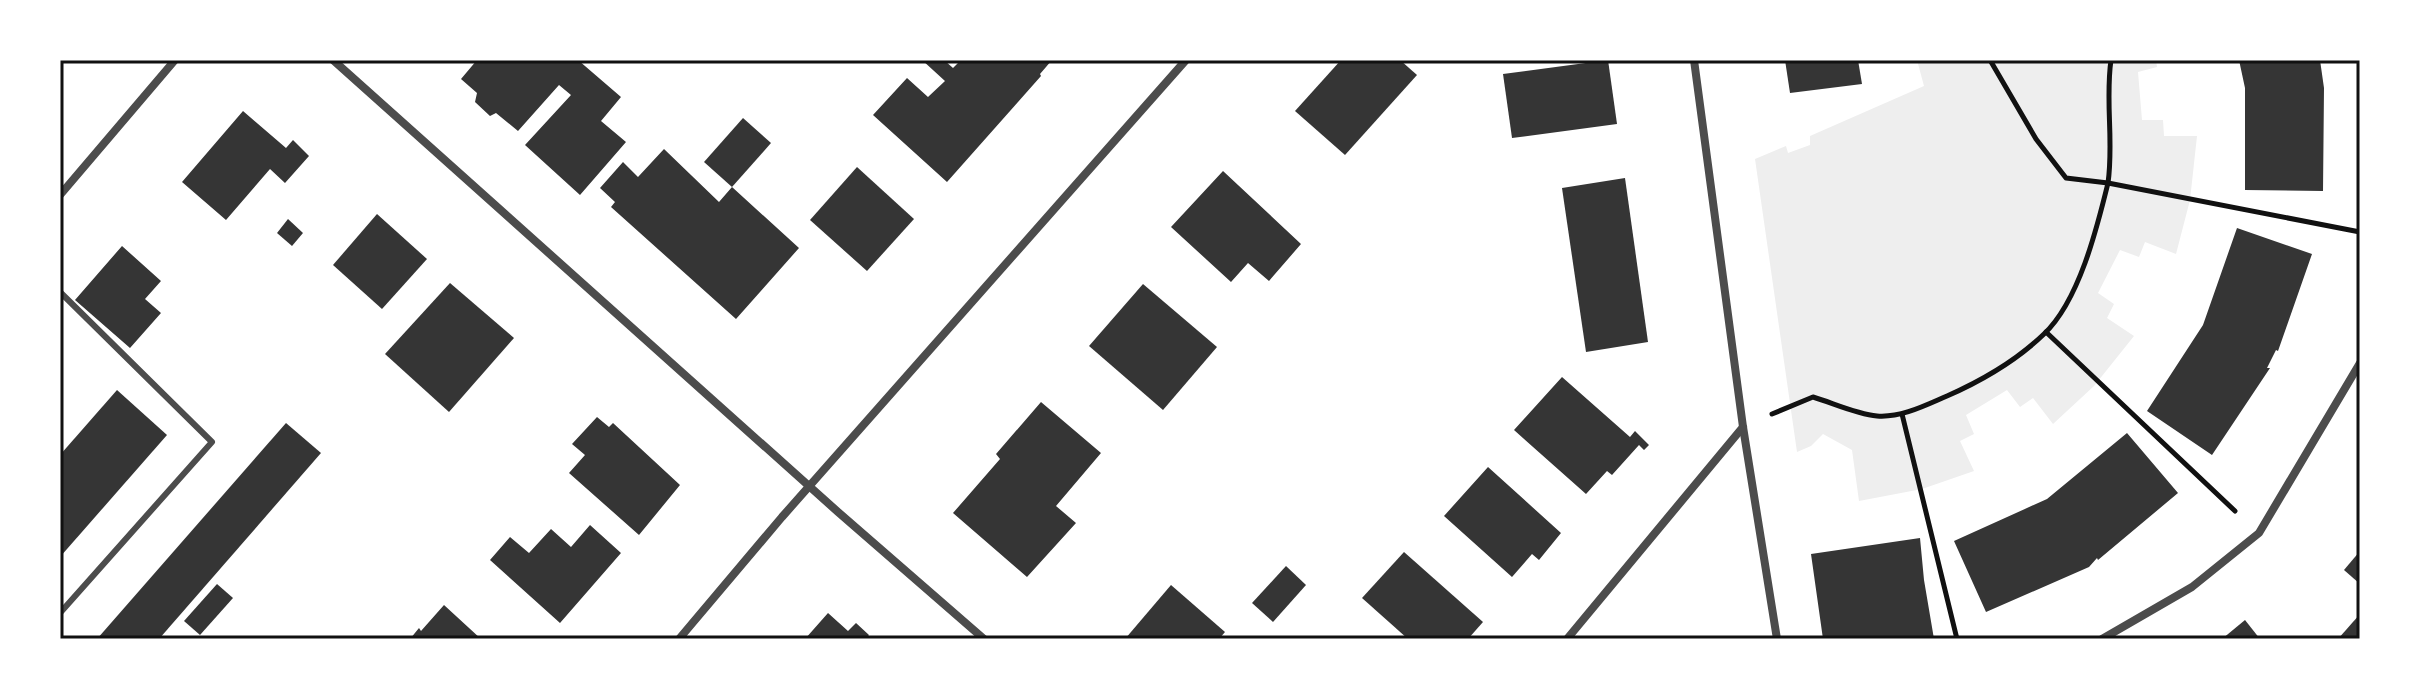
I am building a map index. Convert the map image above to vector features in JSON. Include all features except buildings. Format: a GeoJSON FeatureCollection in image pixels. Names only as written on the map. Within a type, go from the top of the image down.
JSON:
{"type":"FeatureCollection","features":[{"type":"Feature","properties":{"kind":"street"},"geometry":{"type":"LineString","coordinates":[[60,195],[175,60]]}},
{"type":"Feature","properties":{"kind":"street"},"geometry":{"type":"LineString","coordinates":[[333,60],[984,639]]}},
{"type":"Feature","properties":{"kind":"street"},"geometry":{"type":"LineString","coordinates":[[679,639],[1186,60]]}},
{"type":"Feature","properties":{"kind":"street"},"geometry":{"type":"LineString","coordinates":[[1694,60],[1743,427],[1777,639]]}},
{"type":"Feature","properties":{"kind":"street"},"geometry":{"type":"LineString","coordinates":[[2102,639],[2192,587],[2259,533],[2360,363]]}},
{"type":"Feature","properties":{"kind":"street"},"geometry":{"type":"LineString","coordinates":[[1567,639],[1743,427]]}},
{"type":"Feature","properties":{"kind":"lane"},"geometry":{"type":"LineString","coordinates":[[60,292],[212,442],[60,613]]}},
{"type":"Feature","properties":{"kind":"path"},"geometry":{"type":"LineString","coordinates":[[1990,60],[2036,139],[2066,178],[2108,183],[2360,232]]}},
{"type":"Feature","properties":{"kind":"path"},"geometry":{"type":"LineString","coordinates":[[1743,427],[1813,397],[1877,416],[1902,414],[1994,372],[2046,332],[2068,298],[2093,243],[2108,183],[2112,140],[2108,82],[2111,60]]}},
{"type":"Feature","properties":{"kind":"path"},"geometry":{"type":"LineString","coordinates":[[2046,332],[2259,533]]}},
{"type":"Feature","properties":{"kind":"path"},"geometry":{"type":"LineString","coordinates":[[1902,414],[1957,639]]}},
{"type":"Feature","properties":{"kind":"shaded area"},"geometry":{"type":"Polygon","coordinates":[[[1917,60],[2156,60],[2157,67],[2138,72],[2142,120],[2163,120],[2164,136],[2197,136],[2190,200],[2176,254],[2145,242],[2139,257],[2120,250],[2098,293],[2114,304],[2107,318],[2134,336],[2094,386],[2053,424],[2033,398],[2020,407],[2007,390],[1966,415],[1974,434],[1960,441],[1974,471],[1922,489],[1859,501],[1852,450],[1823,434],[1811,446],[1797,452],[1755,159],[1786,146],[1788,153],[1810,145],[1810,136],[1924,86],[1917,60]]]}}]}
